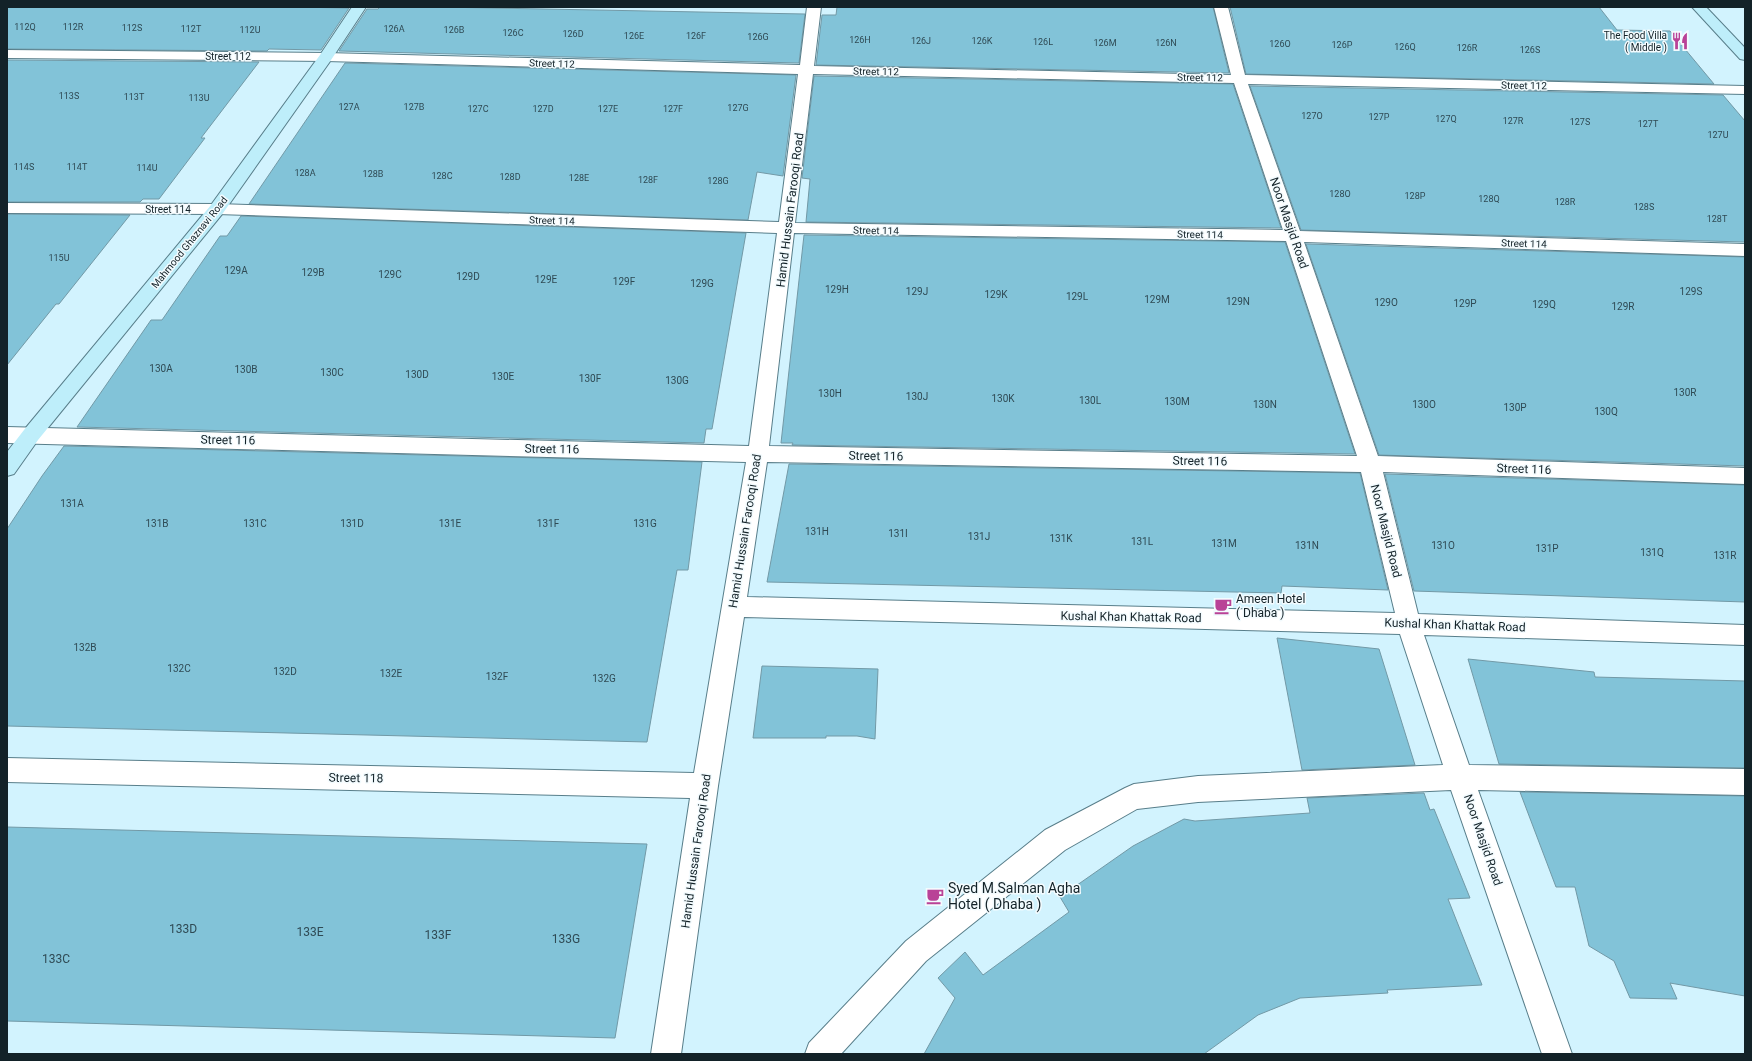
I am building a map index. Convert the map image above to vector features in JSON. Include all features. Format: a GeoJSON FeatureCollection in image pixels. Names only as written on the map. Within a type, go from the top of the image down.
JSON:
{"type":"FeatureCollection","features":[{"type":"Feature","properties":{"kind":"street","name":"Mahmood Ghaznavi Road"},"geometry":{"type":"LineString","coordinates":[[7,468],[31,435],[217,209],[326,57],[359,7]]}},
{"type":"Feature","properties":{"kind":"street","name":"Hamid Hussain Farooqi Road"},"geometry":{"type":"LineString","coordinates":[[666,1054],[705,786],[758,454],[814,7]]}},
{"type":"Feature","properties":{"kind":"street","name":"Noor Masjid Road"},"geometry":{"type":"LineString","coordinates":[[1221,7],[1239,78],[1370,464],[1409,624],[1460,777],[1557,1054]]}},
{"type":"Feature","properties":{"kind":"street"},"geometry":{"type":"LineString","coordinates":[[1699,7],[1745,56]]}},
{"type":"Feature","properties":{"kind":"street","name":"Street 112"},"geometry":{"type":"LineString","coordinates":[[7,54],[326,57],[807,70],[1239,78],[1745,90]]}},
{"type":"Feature","properties":{"kind":"street","name":"Street 114"},"geometry":{"type":"LineString","coordinates":[[7,208],[217,209],[787,228],[1293,236],[1745,250]]}},
{"type":"Feature","properties":{"kind":"street","name":"Street 116"},"geometry":{"type":"LineString","coordinates":[[7,435],[758,454],[1370,464],[1745,476]]}},
{"type":"Feature","properties":{"kind":"street","name":"Kushal Khan Khattak Road"},"geometry":{"type":"LineString","coordinates":[[733,607],[1745,634]]}},
{"type":"Feature","properties":{"kind":"street","name":"Street 118"},"geometry":{"type":"LineString","coordinates":[[7,770],[705,786]]}},
{"type":"Feature","properties":{"kind":"street"},"geometry":{"type":"LineString","coordinates":[[820,1054],[916,950],[1055,840],[1134,797],[1198,789],[1460,777],[1745,782]]}},
{"type":"Feature","properties":{"kind":"building"},"geometry":{"type":"Polygon","coordinates":[[[7,7],[349,8],[321,50],[269,49],[267,51],[7,49],[7,7]]]}},
{"type":"Feature","properties":{"kind":"building"},"geometry":{"type":"Polygon","coordinates":[[[380,7],[805,14],[799,63],[339,51],[367,9],[378,9],[380,7]]]}},
{"type":"Feature","properties":{"kind":"building"},"geometry":{"type":"Polygon","coordinates":[[[837,7],[1213,7],[1229,73],[816,65],[822,15],[836,15],[837,7]]]}},
{"type":"Feature","properties":{"kind":"building"},"geometry":{"type":"Polygon","coordinates":[[[1230,7],[1599,7],[1617,30],[1670,31],[1714,84],[1246,74],[1230,7]]]}},
{"type":"Feature","properties":{"kind":"building"},"geometry":{"type":"Polygon","coordinates":[[[7,60],[259,62],[201,138],[205,138],[159,199],[143,199],[140,202],[7,202],[7,60]]]}},
{"type":"Feature","properties":{"kind":"building"},"geometry":{"type":"Polygon","coordinates":[[[345,63],[796,75],[783,176],[757,172],[748,220],[249,204],[345,63]]]}},
{"type":"Feature","properties":{"kind":"building"},"geometry":{"type":"Polygon","coordinates":[[[814,76],[1233,84],[1281,228],[806,222],[810,179],[802,178],[814,76]]]}},
{"type":"Feature","properties":{"kind":"building"},"geometry":{"type":"Polygon","coordinates":[[[1250,86],[1723,95],[1745,121],[1745,242],[1301,230],[1250,86]]]}},
{"type":"Feature","properties":{"kind":"building"},"geometry":{"type":"Polygon","coordinates":[[[7,214],[130,215],[59,304],[56,304],[7,365],[7,214]]]}},
{"type":"Feature","properties":{"kind":"building"},"geometry":{"type":"Polygon","coordinates":[[[241,216],[746,233],[712,429],[706,429],[704,443],[77,427],[151,320],[162,320],[220,236],[227,236],[241,216]]]}},
{"type":"Feature","properties":{"kind":"building"},"geometry":{"type":"Polygon","coordinates":[[[804,235],[1285,242],[1355,454],[792,445],[793,443],[781,443],[804,235]]]}},
{"type":"Feature","properties":{"kind":"building"},"geometry":{"type":"Polygon","coordinates":[[[1306,244],[1745,257],[1745,466],[1379,455],[1306,244]]]}},
{"type":"Feature","properties":{"kind":"building"},"geometry":{"type":"Polygon","coordinates":[[[64,446],[702,462],[688,570],[677,570],[647,742],[7,726],[7,529],[64,446]]]}},
{"type":"Feature","properties":{"kind":"building"},"geometry":{"type":"Polygon","coordinates":[[[789,464],[1360,473],[1388,590],[1282,586],[1281,593],[767,582],[789,464]]]}},
{"type":"Feature","properties":{"kind":"building"},"geometry":{"type":"Polygon","coordinates":[[[1385,474],[1745,485],[1745,602],[1414,591],[1385,474]]]}},
{"type":"Feature","properties":{"kind":"building"},"geometry":{"type":"Polygon","coordinates":[[[1277,638],[1379,649],[1415,765],[1302,770],[1277,638]]]}},
{"type":"Feature","properties":{"kind":"building"},"geometry":{"type":"Polygon","coordinates":[[[1468,659],[1594,672],[1595,677],[1745,681],[1745,768],[1499,764],[1468,659]]]}},
{"type":"Feature","properties":{"kind":"building"},"geometry":{"type":"Polygon","coordinates":[[[762,666],[878,669],[875,739],[857,736],[826,736],[826,738],[753,738],[762,666]]]}},
{"type":"Feature","properties":{"kind":"building"},"geometry":{"type":"Polygon","coordinates":[[[1520,792],[1745,796],[1745,996],[1670,983],[1677,999],[1630,998],[1614,961],[1589,946],[1575,887],[1556,887],[1520,792]]]}},
{"type":"Feature","properties":{"kind":"building"},"geometry":{"type":"Polygon","coordinates":[[[1424,793],[1430,810],[1434,809],[1470,898],[1448,899],[1482,985],[1387,990],[1388,993],[1300,998],[1258,1015],[1204,1054],[924,1054],[955,998],[938,978],[965,952],[983,975],[1069,912],[1060,897],[1133,846],[1184,819],[1195,821],[1310,813],[1307,798],[1424,793]]]}},
{"type":"Feature","properties":{"kind":"building"},"geometry":{"type":"Polygon","coordinates":[[[7,827],[647,844],[615,1038],[7,1021],[7,827]]]}},
{"type":"Feature","properties":{"kind":"place","name":"The Food Villa ( Middle )"},"geometry":{"type":"Point","coordinates":[1680,41]}},
{"type":"Feature","properties":{"kind":"place","name":"Ameen Hotel ( Dhaba )"},"geometry":{"type":"Point","coordinates":[1223,606]}},
{"type":"Feature","properties":{"kind":"place","name":"Syed M.Salman Agha Hotel ( Dhaba )"},"geometry":{"type":"Point","coordinates":[935,896]}}]}
